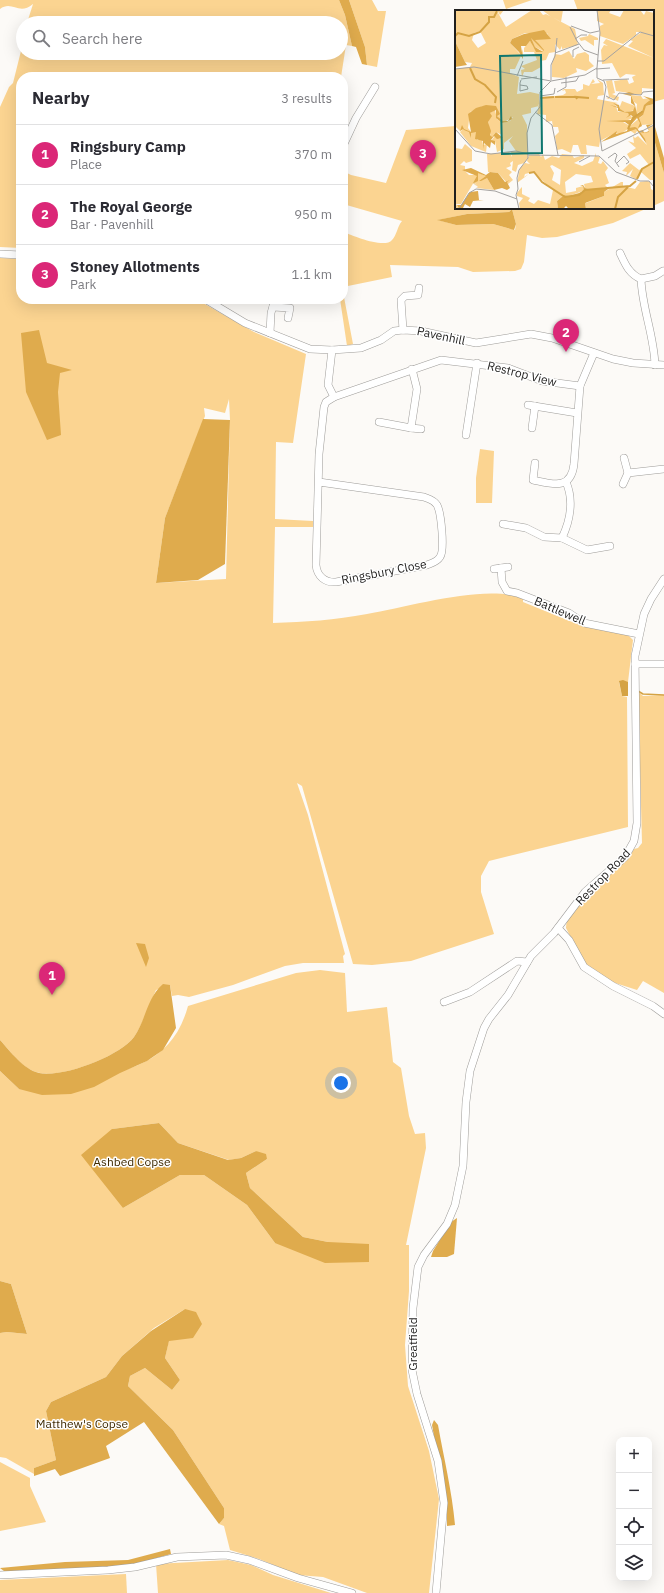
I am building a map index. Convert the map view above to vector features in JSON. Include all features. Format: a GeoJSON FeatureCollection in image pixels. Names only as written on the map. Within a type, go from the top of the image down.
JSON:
{"type":"FeatureCollection","features":[{"type":"Feature","properties":{"kind":"street"},"geometry":{"type":"LineString","coordinates":[[348,135],[356,118],[375,87]]}},
{"type":"Feature","properties":{"kind":"street"},"geometry":{"type":"LineString","coordinates":[[620,253],[626,267],[634,275],[641,279],[655,276],[663,271]]}},
{"type":"Feature","properties":{"kind":"street"},"geometry":{"type":"LineString","coordinates":[[0,254],[16,255]]}},
{"type":"Feature","properties":{"kind":"street"},"geometry":{"type":"LineString","coordinates":[[641,279],[643,303],[654,342],[655,365]]}},
{"type":"Feature","properties":{"kind":"street"},"geometry":{"type":"LineString","coordinates":[[403,330],[400,304],[404,292],[418,295],[419,288]]}},
{"type":"Feature","properties":{"kind":"street","name":"Pavenhill"},"geometry":{"type":"LineString","coordinates":[[213,304],[245,323],[302,347],[332,350],[363,347],[394,331],[403,330],[421,331],[476,343],[537,334],[623,362],[664,365]]}},
{"type":"Feature","properties":{"kind":"street"},"geometry":{"type":"LineString","coordinates":[[270,333],[274,304]]}},
{"type":"Feature","properties":{"kind":"street"},"geometry":{"type":"LineString","coordinates":[[273,307],[290,308],[288,318]]}},
{"type":"Feature","properties":{"kind":"street"},"geometry":{"type":"LineString","coordinates":[[332,350],[328,385],[334,397]]}},
{"type":"Feature","properties":{"kind":"street"},"geometry":{"type":"LineString","coordinates":[[535,463],[533,480],[555,484],[566,482],[572,476],[574,469],[580,386],[594,353]]}},
{"type":"Feature","properties":{"kind":"street","name":"Restrop View"},"geometry":{"type":"LineString","coordinates":[[334,397],[441,360],[508,368],[542,380],[580,386]]}},
{"type":"Feature","properties":{"kind":"street","name":"Restrop View"},"geometry":{"type":"LineString","coordinates":[[466,435],[477,364]]}},
{"type":"Feature","properties":{"kind":"street"},"geometry":{"type":"LineString","coordinates":[[411,428],[417,388],[412,369]]}},
{"type":"Feature","properties":{"kind":"street","name":"Ringsbury Close"},"geometry":{"type":"LineString","coordinates":[[319,482],[424,497],[432,500],[438,506],[440,518],[442,551],[440,557],[436,562],[427,565],[336,582],[326,581],[319,575],[316,568],[319,441],[322,413],[326,402],[334,397]]}},
{"type":"Feature","properties":{"kind":"street"},"geometry":{"type":"LineString","coordinates":[[532,428],[532,406],[577,413]]}},
{"type":"Feature","properties":{"kind":"street"},"geometry":{"type":"LineString","coordinates":[[379,422],[421,429]]}},
{"type":"Feature","properties":{"kind":"street"},"geometry":{"type":"LineString","coordinates":[[623,484],[628,472],[624,458]]}},
{"type":"Feature","properties":{"kind":"street"},"geometry":{"type":"LineString","coordinates":[[628,472],[664,468]]}},
{"type":"Feature","properties":{"kind":"street"},"geometry":{"type":"LineString","coordinates":[[562,538],[570,511],[570,493],[566,482]]}},
{"type":"Feature","properties":{"kind":"street"},"geometry":{"type":"LineString","coordinates":[[506,526],[526,528],[544,537],[562,538],[587,550],[606,549]]}},
{"type":"Feature","properties":{"kind":"street","name":"Battlewell"},"geometry":{"type":"LineString","coordinates":[[501,568],[502,582],[507,591],[517,593],[569,613],[584,623],[638,634]]}},
{"type":"Feature","properties":{"kind":"street","name":"Restrop Road"},"geometry":{"type":"LineString","coordinates":[[466,1102],[470,1071],[484,1028],[489,1019],[508,995],[527,962],[558,928],[585,892],[625,857],[634,842],[637,823],[635,664],[638,634],[647,607],[664,579]]}},
{"type":"Feature","properties":{"kind":"street"},"geometry":{"type":"LineString","coordinates":[[635,664],[664,664]]}},
{"type":"Feature","properties":{"kind":"street"},"geometry":{"type":"LineString","coordinates":[[558,928],[569,940],[584,967],[613,986],[649,1003],[664,1014]]}},
{"type":"Feature","properties":{"kind":"street"},"geometry":{"type":"LineString","coordinates":[[444,1002],[470,992],[517,961],[527,962]]}},
{"type":"Feature","properties":{"kind":"street","name":"Greatfield"},"geometry":{"type":"LineString","coordinates":[[436,1593],[444,1510],[444,1495],[436,1451],[413,1377],[411,1355],[413,1308],[419,1264],[447,1224],[457,1197],[463,1162],[466,1102]]}},
{"type":"Feature","properties":{"kind":"street"},"geometry":{"type":"LineString","coordinates":[[0,1575],[108,1570],[135,1567],[177,1557],[230,1556],[249,1560],[298,1578],[352,1593]]}},
{"type":"Feature","properties":{"kind":"shaded area"},"geometry":{"type":"Polygon","coordinates":[[[0,0],[339,0],[345,16],[29,16],[33,4],[24,9],[8,6],[0,9],[0,0]]]}},
{"type":"Feature","properties":{"kind":"shaded area"},"geometry":{"type":"Polygon","coordinates":[[[349,0],[372,0],[378,11],[386,11],[377,67],[367,65],[365,47],[349,0]]]}},
{"type":"Feature","properties":{"kind":"shaded area"},"geometry":{"type":"Polygon","coordinates":[[[503,0],[532,0],[506,9],[503,0]]]}},
{"type":"Feature","properties":{"kind":"shaded area"},"geometry":{"type":"Polygon","coordinates":[[[574,0],[664,0],[664,99],[654,102],[654,10],[578,10],[574,0]]]}},
{"type":"Feature","properties":{"kind":"shaded area"},"geometry":{"type":"Polygon","coordinates":[[[348,28],[352,46],[348,45],[348,28]]]}},
{"type":"Feature","properties":{"kind":"shaded area"},"geometry":{"type":"Polygon","coordinates":[[[19,60],[344,60],[342,72],[16,72],[16,248],[0,247],[0,107],[9,87],[13,83],[19,60]]]}},
{"type":"Feature","properties":{"kind":"shaded area"},"geometry":{"type":"Polygon","coordinates":[[[455,126],[455,209],[512,209],[646,209],[613,223],[557,237],[542,238],[527,235],[524,262],[521,269],[515,271],[473,272],[458,267],[390,265],[392,277],[348,286],[348,234],[369,241],[383,243],[388,242],[394,238],[402,221],[348,205],[348,174],[386,183],[406,130],[455,126]],[[512,209],[509,212],[467,214],[438,220],[456,225],[493,224],[515,230],[516,224],[512,209]]]}},
{"type":"Feature","properties":{"kind":"shaded area"},"geometry":{"type":"Polygon","coordinates":[[[654,139],[664,173],[664,201],[654,206],[654,139]]]}},
{"type":"Feature","properties":{"kind":"shaded area"},"geometry":{"type":"Polygon","coordinates":[[[0,258],[16,259],[16,304],[205,304],[254,332],[306,354],[293,443],[276,442],[275,519],[313,521],[313,527],[275,527],[273,623],[343,618],[467,595],[507,594],[523,598],[523,602],[577,624],[628,635],[633,640],[628,682],[619,682],[622,696],[627,697],[628,827],[489,861],[481,876],[481,892],[494,934],[411,961],[372,965],[353,964],[302,786],[297,783],[308,815],[345,954],[343,956],[344,963],[303,963],[285,966],[233,985],[189,997],[178,995],[172,996],[170,985],[156,990],[144,1019],[134,1037],[117,1051],[104,1058],[76,1069],[50,1074],[34,1071],[18,1060],[0,1040],[0,258]],[[229,399],[225,413],[204,408],[205,416],[165,518],[156,583],[226,579],[230,420],[229,399]]]}},
{"type":"Feature","properties":{"kind":"shaded area"},"geometry":{"type":"Polygon","coordinates":[[[341,304],[345,304],[353,344],[347,346],[341,304]]]}},
{"type":"Feature","properties":{"kind":"shaded area"},"geometry":{"type":"Polygon","coordinates":[[[480,449],[494,451],[492,503],[476,503],[476,478],[480,449]]]}},
{"type":"Feature","properties":{"kind":"shaded area"},"geometry":{"type":"Polygon","coordinates":[[[623,680],[628,682],[628,696],[622,696],[619,681],[623,680]]]}},
{"type":"Feature","properties":{"kind":"shaded area"},"geometry":{"type":"Polygon","coordinates":[[[638,691],[643,696],[664,695],[664,993],[643,981],[637,990],[609,981],[585,965],[566,928],[568,919],[580,901],[625,861],[634,849],[638,848],[642,843],[638,691]]]}},
{"type":"Feature","properties":{"kind":"shaded area"},"geometry":{"type":"Polygon","coordinates":[[[320,970],[345,973],[347,1012],[387,1007],[393,1062],[401,1068],[409,1116],[415,1134],[425,1133],[426,1148],[406,1245],[409,1245],[409,1291],[405,1345],[408,1386],[429,1451],[439,1499],[429,1593],[367,1593],[323,1577],[298,1575],[259,1559],[230,1550],[224,1526],[219,1524],[224,1518],[224,1508],[173,1430],[128,1386],[130,1376],[145,1368],[172,1390],[180,1380],[165,1358],[169,1340],[185,1309],[154,1328],[122,1356],[106,1377],[51,1402],[46,1411],[56,1460],[34,1468],[34,1474],[6,1458],[0,1457],[0,1333],[7,1332],[27,1334],[11,1284],[0,1281],[0,1071],[19,1089],[100,1076],[134,1067],[161,1051],[172,1039],[181,1025],[188,1006],[296,973],[320,970]],[[159,1123],[112,1129],[123,1208],[180,1175],[204,1175],[247,1205],[275,1243],[328,1242],[303,1237],[250,1188],[246,1173],[267,1159],[256,1151],[241,1158],[229,1160],[178,1143],[159,1123]]]}},
{"type":"Feature","properties":{"kind":"shaded area"},"geometry":{"type":"Polygon","coordinates":[[[0,1462],[30,1478],[30,1486],[46,1522],[0,1531],[0,1462]]]}},
{"type":"Feature","properties":{"kind":"shaded area"},"geometry":{"type":"Polygon","coordinates":[[[228,1560],[251,1565],[273,1575],[331,1593],[158,1593],[156,1564],[228,1560]]]}},
{"type":"Feature","properties":{"kind":"shaded area"},"geometry":{"type":"Polygon","coordinates":[[[126,1574],[127,1593],[0,1593],[0,1580],[126,1574]]]}},
{"type":"Feature","properties":{"kind":"green space"},"geometry":{"type":"Polygon","coordinates":[[[339,0],[349,0],[365,47],[367,65],[362,64],[356,47],[352,46],[348,28],[348,16],[345,15],[339,0]]]}},
{"type":"Feature","properties":{"kind":"green space"},"geometry":{"type":"Polygon","coordinates":[[[654,123],[664,158],[664,173],[654,139],[654,123]]]}},
{"type":"Feature","properties":{"kind":"green space"},"geometry":{"type":"Polygon","coordinates":[[[512,209],[516,224],[514,230],[493,224],[456,225],[437,220],[467,214],[509,212],[512,209]]]}},
{"type":"Feature","properties":{"kind":"green space"},"geometry":{"type":"Polygon","coordinates":[[[39,330],[47,363],[72,370],[60,373],[58,392],[61,435],[47,440],[26,392],[21,333],[39,330]]]}},
{"type":"Feature","properties":{"kind":"green space"},"geometry":{"type":"Polygon","coordinates":[[[203,419],[230,420],[225,564],[198,580],[156,583],[165,518],[203,419]]]}},
{"type":"Feature","properties":{"kind":"green space"},"geometry":{"type":"Polygon","coordinates":[[[136,943],[145,944],[149,958],[146,967],[136,943]]]}},
{"type":"Feature","properties":{"kind":"green space"},"geometry":{"type":"Polygon","coordinates":[[[163,984],[170,985],[176,1028],[163,1050],[147,1061],[94,1087],[71,1094],[42,1095],[19,1089],[0,1071],[0,1040],[23,1064],[39,1073],[49,1074],[76,1069],[104,1058],[127,1044],[134,1037],[153,995],[163,984]]]}},
{"type":"Feature","properties":{"kind":"green space","name":"Ashbed Copse"},"geometry":{"type":"Polygon","coordinates":[[[159,1123],[178,1143],[228,1160],[241,1158],[256,1151],[266,1154],[267,1159],[246,1173],[250,1188],[303,1237],[328,1242],[369,1244],[369,1262],[325,1263],[275,1243],[247,1205],[204,1175],[180,1175],[123,1208],[81,1155],[112,1129],[159,1123]]]}},
{"type":"Feature","properties":{"kind":"green space"},"geometry":{"type":"Polygon","coordinates":[[[457,1218],[454,1254],[447,1257],[431,1257],[433,1251],[451,1222],[457,1218]]]}},
{"type":"Feature","properties":{"kind":"green space"},"geometry":{"type":"Polygon","coordinates":[[[0,1281],[11,1284],[27,1334],[7,1332],[0,1333],[0,1281]]]}},
{"type":"Feature","properties":{"kind":"green space","name":"Matthew's Copse"},"geometry":{"type":"Polygon","coordinates":[[[185,1309],[196,1312],[202,1324],[193,1338],[169,1341],[165,1358],[180,1380],[172,1390],[145,1368],[130,1376],[128,1386],[173,1430],[224,1508],[224,1518],[219,1524],[144,1422],[106,1446],[110,1458],[60,1476],[55,1469],[34,1476],[34,1468],[56,1460],[46,1411],[51,1402],[106,1377],[122,1356],[151,1331],[185,1309]]]}},
{"type":"Feature","properties":{"kind":"green space"},"geometry":{"type":"Polygon","coordinates":[[[434,1420],[438,1425],[450,1487],[455,1525],[447,1526],[447,1508],[432,1425],[434,1420]]]}},
{"type":"Feature","properties":{"kind":"green space"},"geometry":{"type":"Polygon","coordinates":[[[170,1549],[171,1554],[139,1563],[114,1567],[8,1572],[0,1568],[65,1562],[128,1560],[170,1549]]]}},
{"type":"Feature","properties":{"kind":"waterway"},"geometry":{"type":"LineString","coordinates":[[638,691],[643,694],[664,695]]}},
{"type":"Feature","properties":{"kind":"place","name":"Stoney Allotments"},"geometry":{"type":"Point","coordinates":[423,173]}},
{"type":"Feature","properties":{"kind":"place","name":"The Royal George"},"geometry":{"type":"Point","coordinates":[566,352]}},
{"type":"Feature","properties":{"kind":"place","name":"Ringsbury Camp"},"geometry":{"type":"Point","coordinates":[52,995]}}]}
